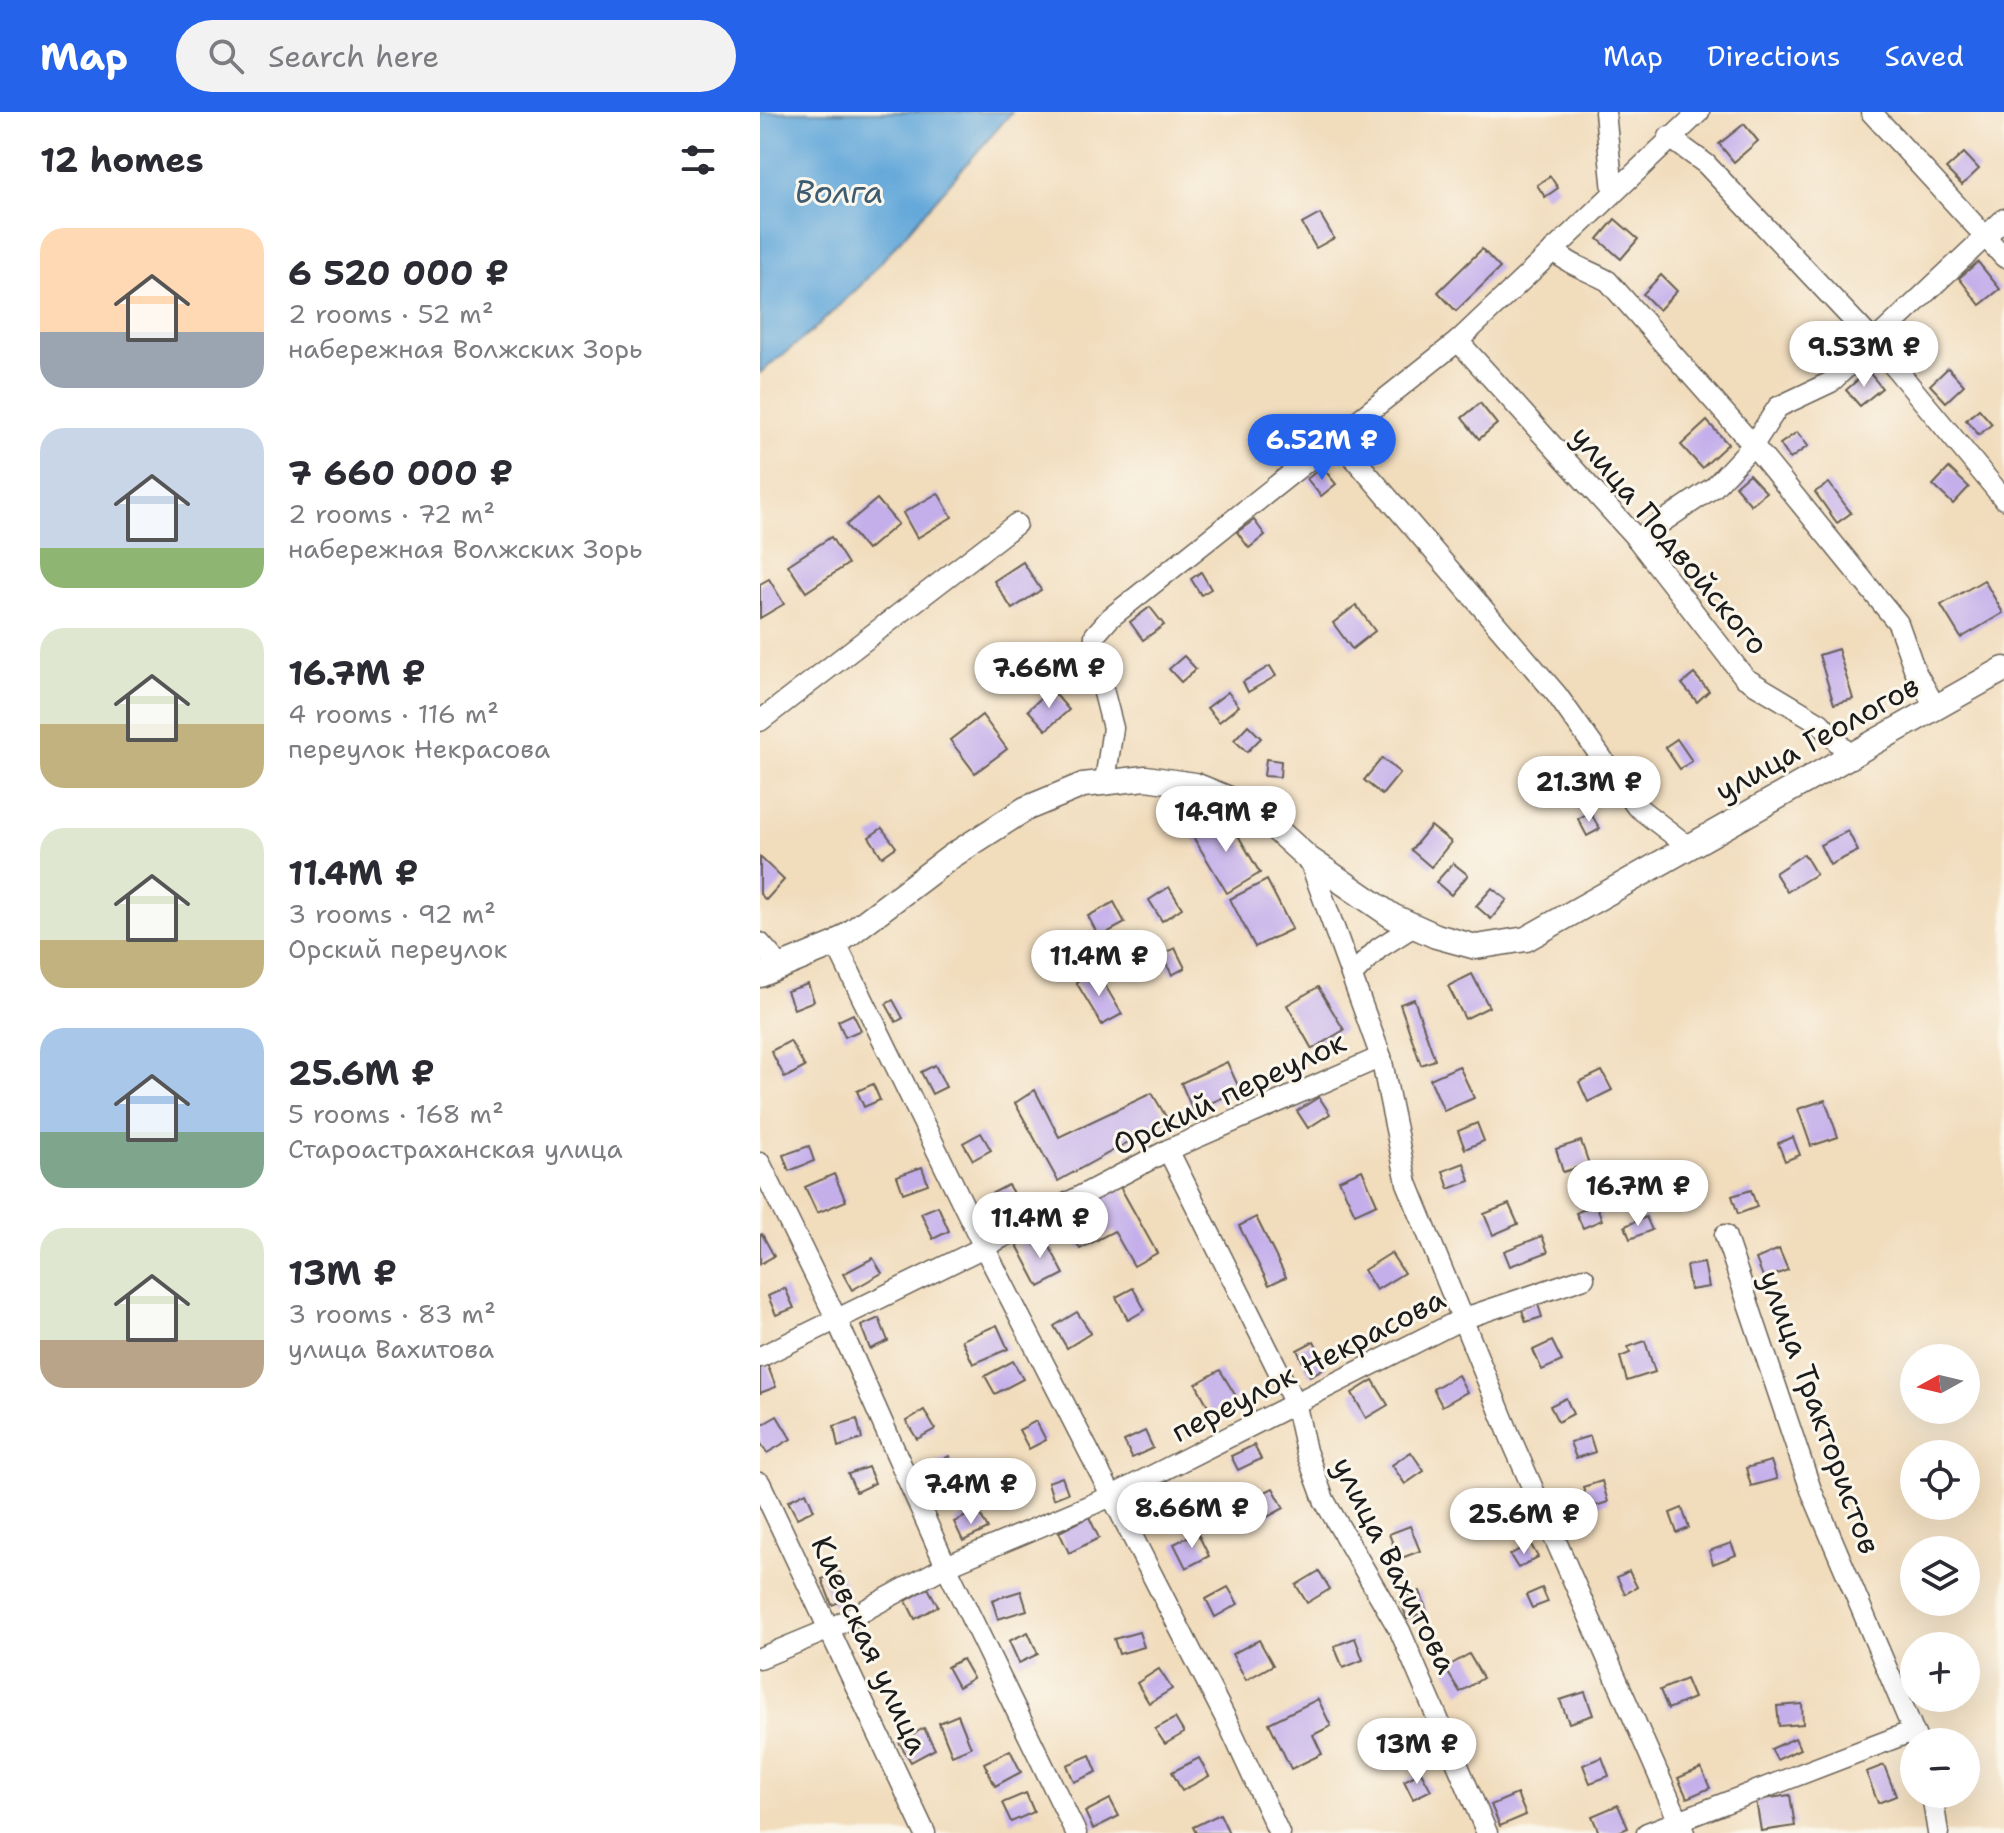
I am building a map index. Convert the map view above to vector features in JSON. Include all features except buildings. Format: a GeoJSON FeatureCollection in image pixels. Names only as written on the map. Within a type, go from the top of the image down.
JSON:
{"type":"FeatureCollection","features":[{"type":"Feature","properties":{"kind":"street"},"geometry":{"type":"LineString","coordinates":[[1605,112],[1613,191]]}},
{"type":"Feature","properties":{"kind":"street"},"geometry":{"type":"LineString","coordinates":[[1105,781],[1113,728],[1094,654],[1095,635],[1110,618],[1458,341],[1669,137],[1699,112]]}},
{"type":"Feature","properties":{"kind":"street"},"geometry":{"type":"LineString","coordinates":[[1871,112],[2004,257]]}},
{"type":"Feature","properties":{"kind":"street"},"geometry":{"type":"LineString","coordinates":[[1669,137],[1706,164],[1873,341],[2004,499]]}},
{"type":"Feature","properties":{"kind":"street"},"geometry":{"type":"LineString","coordinates":[[1637,539],[1714,487],[1753,445],[1778,407],[1831,382],[2004,219]]}},
{"type":"Feature","properties":{"kind":"street"},"geometry":{"type":"LineString","coordinates":[[1553,250],[1569,265],[1608,281],[1753,445],[1898,623],[1915,671],[1936,708]]}},
{"type":"Feature","properties":{"kind":"street","name":"улица Подвойского"},"geometry":{"type":"LineString","coordinates":[[1458,341],[1637,539],[1745,678],[1820,723],[1852,758]]}},
{"type":"Feature","properties":{"kind":"street"},"geometry":{"type":"LineString","coordinates":[[1336,437],[1557,695],[1636,806],[1689,847]]}},
{"type":"Feature","properties":{"kind":"street"},"geometry":{"type":"LineString","coordinates":[[760,721],[1016,524]]}},
{"type":"Feature","properties":{"kind":"street","name":"улица Геологов"},"geometry":{"type":"LineString","coordinates":[[770,970],[836,944],[989,830],[1060,793],[1105,781],[1146,778],[1195,785],[1267,821],[1309,859],[1392,916],[1414,926],[1476,947],[1526,939],[1768,800],[1852,758],[2004,669]]}},
{"type":"Feature","properties":{"kind":"street"},"geometry":{"type":"LineString","coordinates":[[1309,859],[1381,1057],[1407,1183],[1462,1319],[1682,1826]]}},
{"type":"Feature","properties":{"kind":"street"},"geometry":{"type":"LineString","coordinates":[[1352,975],[1379,948],[1414,926]]}},
{"type":"Feature","properties":{"kind":"street"},"geometry":{"type":"LineString","coordinates":[[760,943],[770,970]]}},
{"type":"Feature","properties":{"kind":"street"},"geometry":{"type":"LineString","coordinates":[[836,944],[984,1247],[1279,1833]]}},
{"type":"Feature","properties":{"kind":"street","name":"Орский переулок"},"geometry":{"type":"LineString","coordinates":[[760,1357],[984,1247],[1168,1150],[1381,1057]]}},
{"type":"Feature","properties":{"kind":"street","name":"улица Вахитова"},"geometry":{"type":"LineString","coordinates":[[1168,1150],[1296,1406],[1306,1451],[1324,1500],[1400,1631],[1487,1833]]}},
{"type":"Feature","properties":{"kind":"street"},"geometry":{"type":"LineString","coordinates":[[760,1163],[836,1318],[946,1566],[1076,1833]]}},
{"type":"Feature","properties":{"kind":"street","name":"улица Трактористов"},"geometry":{"type":"LineString","coordinates":[[1725,1235],[1811,1490],[1911,1728]]}},
{"type":"Feature","properties":{"kind":"street","name":"переулок Некрасова"},"geometry":{"type":"LineString","coordinates":[[760,1658],[830,1629],[946,1566],[1112,1496],[1296,1406],[1462,1319],[1584,1278]]}},
{"type":"Feature","properties":{"kind":"street","name":"Киевская улица"},"geometry":{"type":"LineString","coordinates":[[760,1483],[925,1833]]}},
{"type":"Feature","properties":{"kind":"street"},"geometry":{"type":"LineString","coordinates":[[1647,1833],[1682,1826],[1900,1743]]}},
{"type":"Feature","properties":{"kind":"street"},"geometry":{"type":"LineString","coordinates":[[1934,1808],[1938,1833]]}},
{"type":"Feature","properties":{"kind":"water","name":"Волга"},"geometry":{"type":"Polygon","coordinates":[[[760,112],[1012,112],[861,285],[810,333],[760,373],[760,112]]]}}]}
